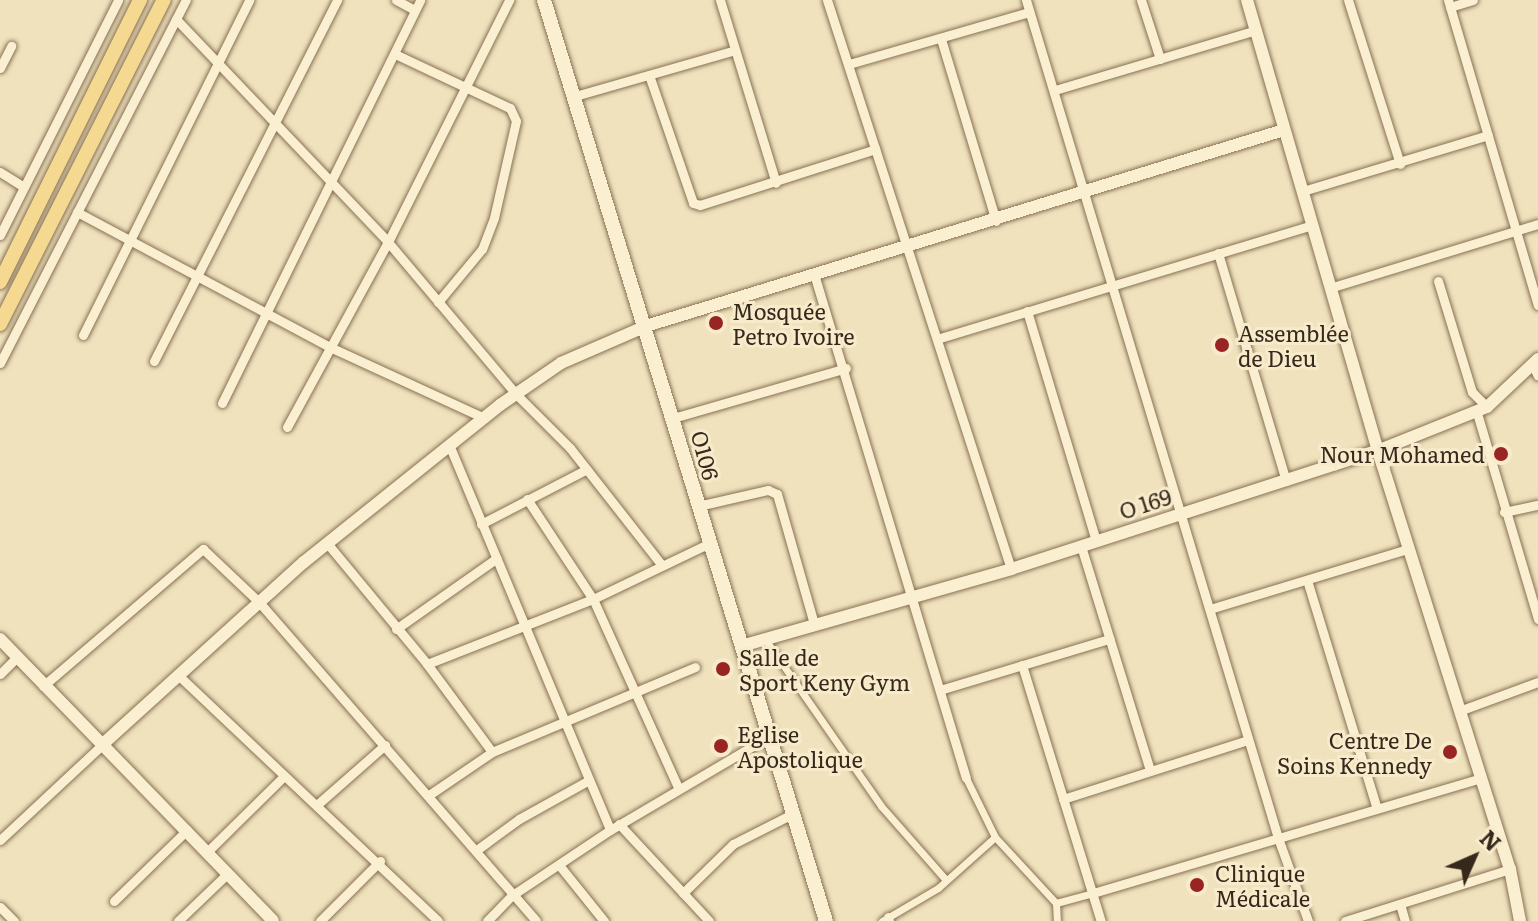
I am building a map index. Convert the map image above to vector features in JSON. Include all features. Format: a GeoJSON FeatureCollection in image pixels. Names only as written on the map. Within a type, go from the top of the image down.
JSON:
{"type":"FeatureCollection","features":[{"type":"Feature","properties":{"kind":"main road"},"geometry":{"type":"LineString","coordinates":[[0,282],[140,0]]}},
{"type":"Feature","properties":{"kind":"main road"},"geometry":{"type":"LineString","coordinates":[[0,324],[164,0]]}},
{"type":"Feature","properties":{"kind":"main road","name":"O106"},"geometry":{"type":"LineString","coordinates":[[545,0],[698,506],[745,645],[821,918]]}},
{"type":"Feature","properties":{"kind":"street"},"geometry":{"type":"LineString","coordinates":[[0,235],[118,0]]}},
{"type":"Feature","properties":{"kind":"street"},"geometry":{"type":"LineString","coordinates":[[0,363],[186,0]]}},
{"type":"Feature","properties":{"kind":"street"},"geometry":{"type":"LineString","coordinates":[[83,335],[249,0]]}},
{"type":"Feature","properties":{"kind":"street"},"geometry":{"type":"LineString","coordinates":[[154,361],[337,0]]}},
{"type":"Feature","properties":{"kind":"street"},"geometry":{"type":"LineString","coordinates":[[222,403],[418,5],[396,0]]}},
{"type":"Feature","properties":{"kind":"street"},"geometry":{"type":"LineString","coordinates":[[287,427],[388,242],[509,0]]}},
{"type":"Feature","properties":{"kind":"street"},"geometry":{"type":"LineString","coordinates":[[720,0],[776,183]]}},
{"type":"Feature","properties":{"kind":"street"},"geometry":{"type":"LineString","coordinates":[[827,0],[1011,569]]}},
{"type":"Feature","properties":{"kind":"street"},"geometry":{"type":"LineString","coordinates":[[1026,0],[1278,838],[1308,921]]}},
{"type":"Feature","properties":{"kind":"street"},"geometry":{"type":"LineString","coordinates":[[1141,0],[1160,59]]}},
{"type":"Feature","properties":{"kind":"street"},"geometry":{"type":"LineString","coordinates":[[1247,0],[1333,287],[1378,451],[1510,869],[1520,921]]}},
{"type":"Feature","properties":{"kind":"street"},"geometry":{"type":"LineString","coordinates":[[1348,0],[1400,164]]}},
{"type":"Feature","properties":{"kind":"street"},"geometry":{"type":"LineString","coordinates":[[1473,0],[1449,4],[1538,305]]}},
{"type":"Feature","properties":{"kind":"street"},"geometry":{"type":"LineString","coordinates":[[849,64],[1029,12]]}},
{"type":"Feature","properties":{"kind":"street"},"geometry":{"type":"LineString","coordinates":[[176,19],[274,128],[388,242],[516,394],[587,469],[661,564]]}},
{"type":"Feature","properties":{"kind":"street"},"geometry":{"type":"LineString","coordinates":[[1055,90],[1256,30]]}},
{"type":"Feature","properties":{"kind":"street"},"geometry":{"type":"LineString","coordinates":[[941,39],[996,221]]}},
{"type":"Feature","properties":{"kind":"street"},"geometry":{"type":"LineString","coordinates":[[0,68],[11,46]]}},
{"type":"Feature","properties":{"kind":"street"},"geometry":{"type":"LineString","coordinates":[[575,96],[735,50]]}},
{"type":"Feature","properties":{"kind":"street"},"geometry":{"type":"LineString","coordinates":[[395,54],[510,108],[516,121],[494,218],[482,249],[438,302]]}},
{"type":"Feature","properties":{"kind":"street"},"geometry":{"type":"LineString","coordinates":[[649,75],[693,203],[776,183],[875,149]]}},
{"type":"Feature","properties":{"kind":"street"},"geometry":{"type":"LineString","coordinates":[[0,840],[177,674],[327,543],[484,418],[561,363],[646,326],[996,221],[1284,130]]}},
{"type":"Feature","properties":{"kind":"street"},"geometry":{"type":"LineString","coordinates":[[1303,191],[1488,135]]}},
{"type":"Feature","properties":{"kind":"street"},"geometry":{"type":"LineString","coordinates":[[0,172],[24,187]]}},
{"type":"Feature","properties":{"kind":"street"},"geometry":{"type":"LineString","coordinates":[[77,212],[267,310],[332,348],[484,418]]}},
{"type":"Feature","properties":{"kind":"street"},"geometry":{"type":"LineString","coordinates":[[1333,287],[1538,224]]}},
{"type":"Feature","properties":{"kind":"street"},"geometry":{"type":"LineString","coordinates":[[937,339],[1313,225]]}},
{"type":"Feature","properties":{"kind":"street"},"geometry":{"type":"LineString","coordinates":[[1218,253],[1286,481]]}},
{"type":"Feature","properties":{"kind":"street"},"geometry":{"type":"LineString","coordinates":[[814,274],[846,368],[966,778],[995,837],[1056,903],[1057,921]]}},
{"type":"Feature","properties":{"kind":"street"},"geometry":{"type":"LineString","coordinates":[[1438,281],[1472,392],[1482,410],[1504,512],[1538,619]]}},
{"type":"Feature","properties":{"kind":"street"},"geometry":{"type":"LineString","coordinates":[[1027,311],[1096,541]]}},
{"type":"Feature","properties":{"kind":"street","name":"O 169"},"geometry":{"type":"LineString","coordinates":[[745,645],[1011,569],[1378,451],[1482,410],[1536,366]]}},
{"type":"Feature","properties":{"kind":"street"},"geometry":{"type":"LineString","coordinates":[[673,418],[846,368]]}},
{"type":"Feature","properties":{"kind":"street"},"geometry":{"type":"LineString","coordinates":[[450,447],[610,830]]}},
{"type":"Feature","properties":{"kind":"street"},"geometry":{"type":"LineString","coordinates":[[481,524],[587,469]]}},
{"type":"Feature","properties":{"kind":"street"},"geometry":{"type":"LineString","coordinates":[[698,506],[768,490],[777,494],[814,624]]}},
{"type":"Feature","properties":{"kind":"street"},"geometry":{"type":"LineString","coordinates":[[527,499],[593,599],[678,787]]}},
{"type":"Feature","properties":{"kind":"street"},"geometry":{"type":"LineString","coordinates":[[1504,512],[1538,505]]}},
{"type":"Feature","properties":{"kind":"street"},"geometry":{"type":"LineString","coordinates":[[427,664],[593,599],[712,542]]}},
{"type":"Feature","properties":{"kind":"street"},"geometry":{"type":"LineString","coordinates":[[327,543],[427,664],[492,752]]}},
{"type":"Feature","properties":{"kind":"street"},"geometry":{"type":"LineString","coordinates":[[1081,546],[1150,770]]}},
{"type":"Feature","properties":{"kind":"street"},"geometry":{"type":"LineString","coordinates":[[43,686],[194,552],[203,549],[215,555],[259,602],[478,849],[511,896],[536,921]]}},
{"type":"Feature","properties":{"kind":"street"},"geometry":{"type":"LineString","coordinates":[[1210,609],[1408,549]]}},
{"type":"Feature","properties":{"kind":"street"},"geometry":{"type":"LineString","coordinates":[[396,629],[497,558]]}},
{"type":"Feature","properties":{"kind":"street"},"geometry":{"type":"LineString","coordinates":[[1307,580],[1377,809]]}},
{"type":"Feature","properties":{"kind":"street"},"geometry":{"type":"LineString","coordinates":[[0,639],[273,921]]}},
{"type":"Feature","properties":{"kind":"street"},"geometry":{"type":"LineString","coordinates":[[765,639],[881,806],[946,880]]}},
{"type":"Feature","properties":{"kind":"street"},"geometry":{"type":"LineString","coordinates":[[940,690],[1109,639]]}},
{"type":"Feature","properties":{"kind":"street"},"geometry":{"type":"LineString","coordinates":[[0,674],[17,657]]}},
{"type":"Feature","properties":{"kind":"street"},"geometry":{"type":"LineString","coordinates":[[1022,665],[1101,921]]}},
{"type":"Feature","properties":{"kind":"street"},"geometry":{"type":"LineString","coordinates":[[429,795],[492,752],[695,667]]}},
{"type":"Feature","properties":{"kind":"street"},"geometry":{"type":"LineString","coordinates":[[177,674],[283,777],[319,803],[438,921]]}},
{"type":"Feature","properties":{"kind":"street"},"geometry":{"type":"LineString","coordinates":[[1459,711],[1538,682]]}},
{"type":"Feature","properties":{"kind":"street"},"geometry":{"type":"LineString","coordinates":[[487,921],[511,896],[619,824],[771,735]]}},
{"type":"Feature","properties":{"kind":"street"},"geometry":{"type":"LineString","coordinates":[[1063,799],[1248,740]]}},
{"type":"Feature","properties":{"kind":"street"},"geometry":{"type":"LineString","coordinates":[[319,803],[385,745]]}},
{"type":"Feature","properties":{"kind":"street"},"geometry":{"type":"LineString","coordinates":[[207,852],[283,777]]}},
{"type":"Feature","properties":{"kind":"street"},"geometry":{"type":"LineString","coordinates":[[1056,903],[1480,778]]}},
{"type":"Feature","properties":{"kind":"street"},"geometry":{"type":"LineString","coordinates":[[478,849],[519,819],[589,780]]}},
{"type":"Feature","properties":{"kind":"street"},"geometry":{"type":"LineString","coordinates":[[683,893],[733,844],[794,813]]}},
{"type":"Feature","properties":{"kind":"street"},"geometry":{"type":"LineString","coordinates":[[619,824],[709,921]]}},
{"type":"Feature","properties":{"kind":"street"},"geometry":{"type":"LineString","coordinates":[[114,901],[187,830]]}},
{"type":"Feature","properties":{"kind":"street"},"geometry":{"type":"LineString","coordinates":[[886,920],[946,880],[995,837]]}},
{"type":"Feature","properties":{"kind":"street"},"geometry":{"type":"LineString","coordinates":[[320,921],[380,861]]}},
{"type":"Feature","properties":{"kind":"street"},"geometry":{"type":"LineString","coordinates":[[559,865],[604,921]]}},
{"type":"Feature","properties":{"kind":"street"},"geometry":{"type":"LineString","coordinates":[[1345,921],[1510,869]]}},
{"type":"Feature","properties":{"kind":"street"},"geometry":{"type":"LineString","coordinates":[[178,921],[228,873]]}},
{"type":"Feature","properties":{"kind":"street"},"geometry":{"type":"LineString","coordinates":[[1400,904],[1405,921]]}},
{"type":"Feature","properties":{"kind":"street"},"geometry":{"type":"LineString","coordinates":[[0,907],[14,921]]}},
{"type":"Feature","properties":{"kind":"place","name":"Mosquée Petro Ivoire"},"geometry":{"type":"Point","coordinates":[716,323]}},
{"type":"Feature","properties":{"kind":"place","name":"Assemblée de Dieu"},"geometry":{"type":"Point","coordinates":[1222,345]}},
{"type":"Feature","properties":{"kind":"place","name":"Nour Mohamed"},"geometry":{"type":"Point","coordinates":[1501,454]}},
{"type":"Feature","properties":{"kind":"place","name":"Salle de Sport Keny Gym"},"geometry":{"type":"Point","coordinates":[723,669]}},
{"type":"Feature","properties":{"kind":"place","name":"Eglise Apostolique"},"geometry":{"type":"Point","coordinates":[721,746]}},
{"type":"Feature","properties":{"kind":"place","name":"Centre De Soins Kennedy"},"geometry":{"type":"Point","coordinates":[1450,752]}},
{"type":"Feature","properties":{"kind":"place","name":"Clinique Médicale"},"geometry":{"type":"Point","coordinates":[1197,885]}}]}
